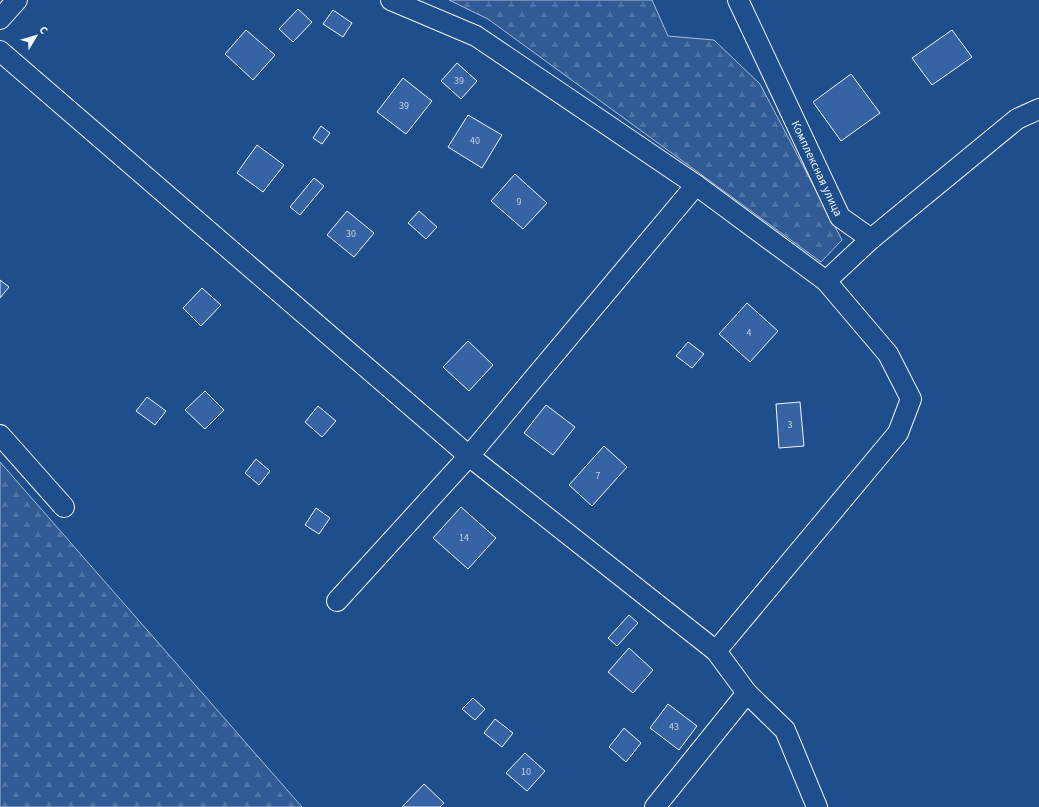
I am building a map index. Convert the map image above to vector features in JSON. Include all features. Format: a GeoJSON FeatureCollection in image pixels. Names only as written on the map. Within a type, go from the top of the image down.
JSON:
{"type":"FeatureCollection","features":[{"type":"Feature","properties":{"kind":"street"},"geometry":{"type":"LineString","coordinates":[[0,19],[17,0]]}},
{"type":"Feature","properties":{"kind":"street"},"geometry":{"type":"LineString","coordinates":[[391,0],[476,36],[696,185],[826,281],[888,354],[910,399],[898,433],[716,651]]}},
{"type":"Feature","properties":{"kind":"street","name":"Комплексная улица"},"geometry":{"type":"LineString","coordinates":[[738,0],[840,217],[871,239]]}},
{"type":"Feature","properties":{"kind":"street"},"geometry":{"type":"LineString","coordinates":[[0,51],[470,456],[716,651],[747,692],[786,730],[817,807]]}},
{"type":"Feature","properties":{"kind":"street"},"geometry":{"type":"LineString","coordinates":[[826,281],[871,239],[1017,119],[1039,109]]}},
{"type":"Feature","properties":{"kind":"street"},"geometry":{"type":"LineString","coordinates":[[337,601],[470,456],[696,185]]}},
{"type":"Feature","properties":{"kind":"street"},"geometry":{"type":"LineString","coordinates":[[0,434],[64,507]]}},
{"type":"Feature","properties":{"kind":"street"},"geometry":{"type":"LineString","coordinates":[[655,807],[747,692]]}},
{"type":"Feature","properties":{"kind":"green space"},"geometry":{"type":"Polygon","coordinates":[[[449,0],[652,0],[668,36],[714,40],[760,84],[842,240],[821,262],[488,19],[449,0]]]}},
{"type":"Feature","properties":{"kind":"green space"},"geometry":{"type":"Polygon","coordinates":[[[0,462],[302,807],[0,807],[0,462]]]}},
{"type":"Feature","properties":{"kind":"building"},"geometry":{"type":"Polygon","coordinates":[[[298,9],[312,22],[293,42],[279,29],[298,9]]]}},
{"type":"Feature","properties":{"kind":"building"},"geometry":{"type":"Polygon","coordinates":[[[333,10],[352,23],[343,37],[323,24],[333,10]]]}},
{"type":"Feature","properties":{"kind":"building"},"geometry":{"type":"Polygon","coordinates":[[[246,30],[275,55],[253,80],[225,54],[246,30]]]}},
{"type":"Feature","properties":{"kind":"building"},"geometry":{"type":"Polygon","coordinates":[[[952,30],[972,57],[932,85],[912,58],[952,30]]]}},
{"type":"Feature","properties":{"kind":"building"},"geometry":{"type":"Polygon","coordinates":[[[457,63],[477,81],[461,99],[441,81],[457,63]]]}},
{"type":"Feature","properties":{"kind":"building"},"geometry":{"type":"Polygon","coordinates":[[[851,74],[880,113],[841,141],[813,102],[851,74]]]}},
{"type":"Feature","properties":{"kind":"building"},"geometry":{"type":"Polygon","coordinates":[[[403,78],[432,101],[406,134],[377,112],[403,78]]]}},
{"type":"Feature","properties":{"kind":"building"},"geometry":{"type":"Polygon","coordinates":[[[468,115],[502,135],[482,168],[448,147],[468,115]]]}},
{"type":"Feature","properties":{"kind":"building"},"geometry":{"type":"Polygon","coordinates":[[[321,126],[330,133],[322,144],[313,138],[321,126]]]}},
{"type":"Feature","properties":{"kind":"building"},"geometry":{"type":"Polygon","coordinates":[[[257,145],[284,165],[263,192],[237,173],[257,145]]]}},
{"type":"Feature","properties":{"kind":"building"},"geometry":{"type":"Polygon","coordinates":[[[515,174],[547,203],[523,229],[491,201],[515,174]]]}},
{"type":"Feature","properties":{"kind":"building"},"geometry":{"type":"Polygon","coordinates":[[[314,178],[324,186],[300,215],[290,207],[314,178]]]}},
{"type":"Feature","properties":{"kind":"building"},"geometry":{"type":"Polygon","coordinates":[[[347,211],[374,233],[354,257],[327,235],[347,211]]]}},
{"type":"Feature","properties":{"kind":"building"},"geometry":{"type":"Polygon","coordinates":[[[419,211],[437,227],[426,239],[408,223],[419,211]]]}},
{"type":"Feature","properties":{"kind":"building"},"geometry":{"type":"Polygon","coordinates":[[[0,280],[9,287],[0,298],[0,280]]]}},
{"type":"Feature","properties":{"kind":"building"},"geometry":{"type":"Polygon","coordinates":[[[202,288],[221,305],[201,326],[183,308],[202,288]]]}},
{"type":"Feature","properties":{"kind":"building"},"geometry":{"type":"Polygon","coordinates":[[[747,303],[778,331],[750,362],[719,334],[747,303]]]}},
{"type":"Feature","properties":{"kind":"building"},"geometry":{"type":"Polygon","coordinates":[[[468,341],[493,365],[469,391],[443,367],[468,341]]]}},
{"type":"Feature","properties":{"kind":"building"},"geometry":{"type":"Polygon","coordinates":[[[688,342],[704,354],[692,368],[676,356],[688,342]]]}},
{"type":"Feature","properties":{"kind":"building"},"geometry":{"type":"Polygon","coordinates":[[[205,391],[224,410],[205,429],[185,410],[205,391]]]}},
{"type":"Feature","properties":{"kind":"building"},"geometry":{"type":"Polygon","coordinates":[[[147,397],[166,411],[155,425],[136,411],[147,397]]]}},
{"type":"Feature","properties":{"kind":"building"},"geometry":{"type":"Polygon","coordinates":[[[800,402],[804,446],[779,448],[776,404],[800,402]]]}},
{"type":"Feature","properties":{"kind":"building"},"geometry":{"type":"Polygon","coordinates":[[[546,405],[575,427],[553,455],[524,433],[546,405]]]}},
{"type":"Feature","properties":{"kind":"building"},"geometry":{"type":"Polygon","coordinates":[[[318,406],[336,421],[322,437],[305,422],[318,406]]]}},
{"type":"Feature","properties":{"kind":"building"},"geometry":{"type":"Polygon","coordinates":[[[604,446],[627,467],[592,506],[569,485],[604,446]]]}},
{"type":"Feature","properties":{"kind":"building"},"geometry":{"type":"Polygon","coordinates":[[[256,459],[270,471],[259,485],[245,473],[256,459]]]}},
{"type":"Feature","properties":{"kind":"building"},"geometry":{"type":"Polygon","coordinates":[[[461,507],[496,538],[468,569],[433,538],[461,507]]]}},
{"type":"Feature","properties":{"kind":"building"},"geometry":{"type":"Polygon","coordinates":[[[316,508],[330,518],[319,534],[305,525],[316,508]]]}},
{"type":"Feature","properties":{"kind":"building"},"geometry":{"type":"Polygon","coordinates":[[[629,615],[638,623],[617,646],[608,638],[629,615]]]}},
{"type":"Feature","properties":{"kind":"building"},"geometry":{"type":"Polygon","coordinates":[[[629,648],[653,670],[633,693],[608,672],[629,648]]]}},
{"type":"Feature","properties":{"kind":"building"},"geometry":{"type":"Polygon","coordinates":[[[473,698],[485,709],[475,720],[462,709],[473,698]]]}},
{"type":"Feature","properties":{"kind":"building"},"geometry":{"type":"Polygon","coordinates":[[[668,704],[697,726],[679,750],[650,728],[668,704]]]}},
{"type":"Feature","properties":{"kind":"building"},"geometry":{"type":"Polygon","coordinates":[[[495,719],[513,733],[502,747],[484,733],[495,719]]]}},
{"type":"Feature","properties":{"kind":"building"},"geometry":{"type":"Polygon","coordinates":[[[624,728],[641,743],[626,762],[609,747],[624,728]]]}},
{"type":"Feature","properties":{"kind":"building"},"geometry":{"type":"Polygon","coordinates":[[[525,753],[545,771],[527,791],[506,773],[525,753]]]}},
{"type":"Feature","properties":{"kind":"building"},"geometry":{"type":"Polygon","coordinates":[[[424,784],[444,803],[440,807],[402,807],[424,784]]]}}]}
